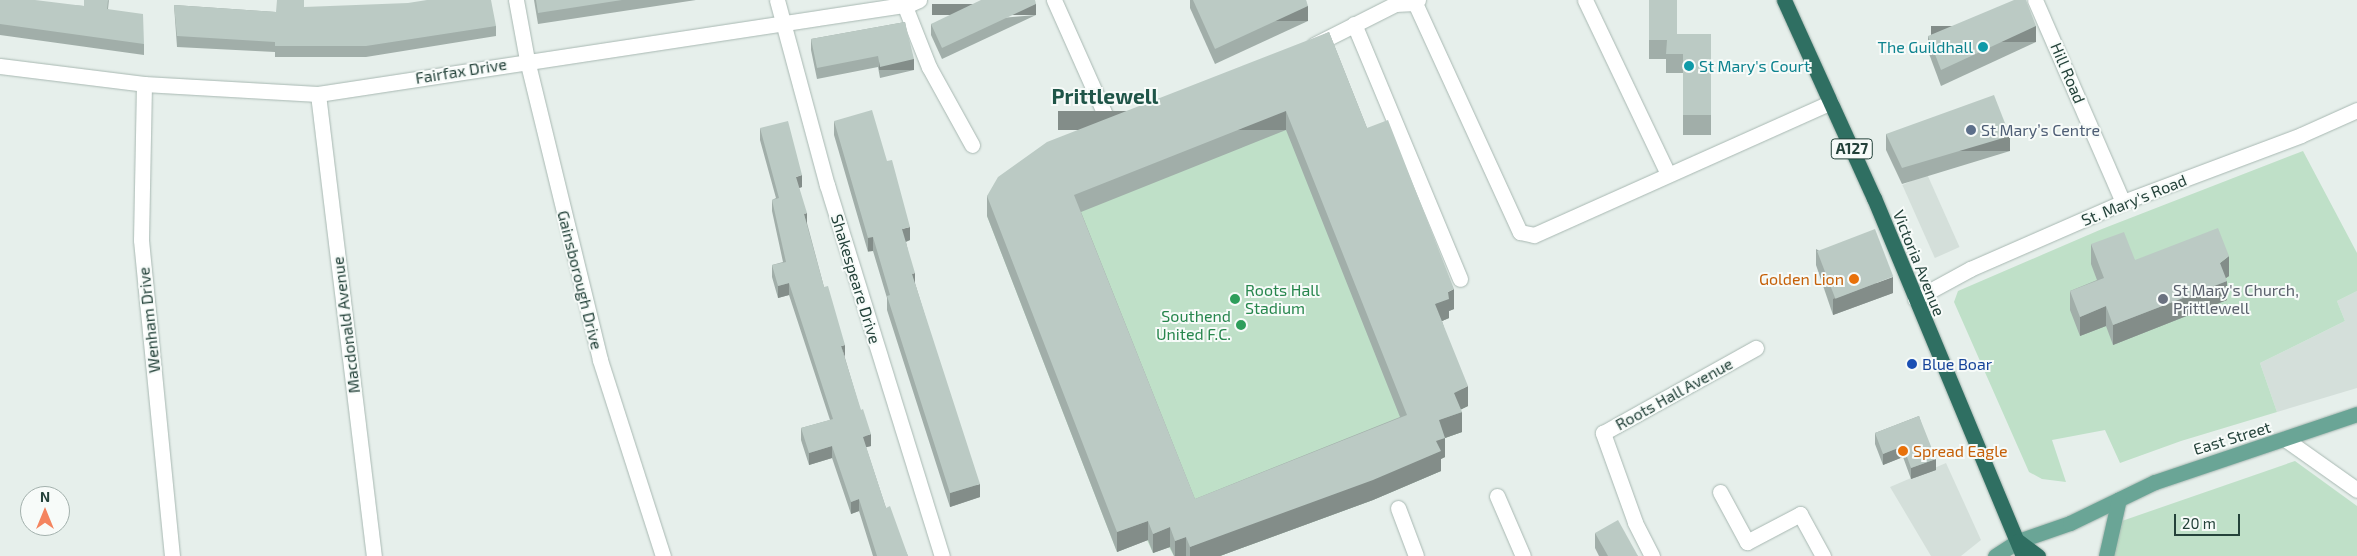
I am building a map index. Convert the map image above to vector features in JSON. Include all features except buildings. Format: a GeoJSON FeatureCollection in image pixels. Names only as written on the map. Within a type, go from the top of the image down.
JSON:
{"type":"FeatureCollection","features":[{"type":"Feature","properties":{"kind":"highway","name":"Victoria Avenue"},"geometry":{"type":"LineString","coordinates":[[1784,0],[1831,102],[2023,556]]}},
{"type":"Feature","properties":{"kind":"highway"},"geometry":{"type":"LineString","coordinates":[[2018,541],[2038,556]]}},
{"type":"Feature","properties":{"kind":"main road","name":"East Street"},"geometry":{"type":"LineString","coordinates":[[1995,556],[2018,541],[2070,523],[2164,479],[2285,440],[2357,414]]}},
{"type":"Feature","properties":{"kind":"main road"},"geometry":{"type":"LineString","coordinates":[[2106,556],[2119,499]]}},
{"type":"Feature","properties":{"kind":"street","name":"Gainsborough Drive"},"geometry":{"type":"LineString","coordinates":[[516,0],[527,60],[600,360],[663,556]]}},
{"type":"Feature","properties":{"kind":"street","name":"Shakespeare Drive"},"geometry":{"type":"LineString","coordinates":[[777,0],[827,185],[942,556]]}},
{"type":"Feature","properties":{"kind":"street"},"geometry":{"type":"LineString","coordinates":[[1054,0],[1112,128],[1133,119]]}},
{"type":"Feature","properties":{"kind":"street"},"geometry":{"type":"LineString","coordinates":[[1585,0],[1668,174]]}},
{"type":"Feature","properties":{"kind":"street","name":"Hill Road"},"geometry":{"type":"LineString","coordinates":[[2035,0],[2123,202]]}},
{"type":"Feature","properties":{"kind":"street","name":"Fairfax Drive"},"geometry":{"type":"LineString","coordinates":[[0,66],[144,84],[318,94],[527,60],[911,2]]}},
{"type":"Feature","properties":{"kind":"street"},"geometry":{"type":"LineString","coordinates":[[911,2],[933,74],[972,145]]}},
{"type":"Feature","properties":{"kind":"street"},"geometry":{"type":"LineString","coordinates":[[1295,52],[1340,34],[1354,24],[1395,4],[1416,2],[1520,232],[1534,235],[1831,102]]}},
{"type":"Feature","properties":{"kind":"street"},"geometry":{"type":"LineString","coordinates":[[1354,24],[1460,279]]}},
{"type":"Feature","properties":{"kind":"street","name":"Wenham Drive"},"geometry":{"type":"LineString","coordinates":[[144,84],[141,240],[172,556]]}},
{"type":"Feature","properties":{"kind":"street","name":"Macdonald Avenue"},"geometry":{"type":"LineString","coordinates":[[318,94],[374,556]]}},
{"type":"Feature","properties":{"kind":"street","name":"St. Mary's Road"},"geometry":{"type":"LineString","coordinates":[[1915,299],[1970,269],[2123,202],[2301,135],[2357,110]]}},
{"type":"Feature","properties":{"kind":"street","name":"Roots Hall Avenue"},"geometry":{"type":"LineString","coordinates":[[1652,556],[1635,522],[1603,432],[1756,348]]}},
{"type":"Feature","properties":{"kind":"street"},"geometry":{"type":"LineString","coordinates":[[2285,440],[2357,490]]}},
{"type":"Feature","properties":{"kind":"street"},"geometry":{"type":"LineString","coordinates":[[1720,492],[1748,542],[1800,514],[1823,556]]}},
{"type":"Feature","properties":{"kind":"street"},"geometry":{"type":"LineString","coordinates":[[1497,496],[1523,556]]}},
{"type":"Feature","properties":{"kind":"street"},"geometry":{"type":"LineString","coordinates":[[1398,508],[1416,556]]}},
{"type":"Feature","properties":{"kind":"shaded area"},"geometry":{"type":"Polygon","coordinates":[[[1927,174],[1960,247],[1935,258],[1902,185],[1927,174]]]}},
{"type":"Feature","properties":{"kind":"shaded area"},"geometry":{"type":"Polygon","coordinates":[[[2357,291],[2357,388],[2277,412],[2260,363],[2345,321],[2337,301],[2357,291]]]}},
{"type":"Feature","properties":{"kind":"shaded area"},"geometry":{"type":"Polygon","coordinates":[[[1946,463],[1981,540],[1961,556],[1931,556],[1890,487],[1946,463]]]}},
{"type":"Feature","properties":{"kind":"green space","name":"Roots Hall Stadium"},"geometry":{"type":"Polygon","coordinates":[[[1281,73],[1454,309],[1448,311],[1449,318],[1435,324],[1468,406],[1454,413],[1462,432],[1439,440],[1445,457],[1436,460],[1441,471],[1373,500],[1220,556],[1174,556],[1169,547],[1153,553],[1147,540],[1117,552],[987,216],[998,196],[1281,73]]]}},
{"type":"Feature","properties":{"kind":"green space"},"geometry":{"type":"Polygon","coordinates":[[[2303,151],[2357,253],[2357,291],[2337,301],[2345,321],[2260,363],[2277,412],[2181,441],[2120,463],[2105,430],[2052,440],[2066,482],[2042,479],[2029,472],[1954,302],[1958,291],[2102,229],[2303,151]]]}},
{"type":"Feature","properties":{"kind":"green space"},"geometry":{"type":"Polygon","coordinates":[[[2295,461],[2357,506],[2357,556],[2114,556],[2119,522],[2295,461]]]}},
{"type":"Feature","properties":{"kind":"place","name":"The Guildhall"},"geometry":{"type":"Point","coordinates":[1983,47]}},
{"type":"Feature","properties":{"kind":"place","name":"St Mary's Court"},"geometry":{"type":"Point","coordinates":[1689,66]}},
{"type":"Feature","properties":{"kind":"place","name":"St Mary’s Centre"},"geometry":{"type":"Point","coordinates":[1971,130]}},
{"type":"Feature","properties":{"kind":"place","name":"Golden Lion"},"geometry":{"type":"Point","coordinates":[1854,279]}},
{"type":"Feature","properties":{"kind":"place","name":"Roots Hall Stadium"},"geometry":{"type":"Point","coordinates":[1235,299]}},
{"type":"Feature","properties":{"kind":"place","name":"St Mary's Church, Prittlewell"},"geometry":{"type":"Point","coordinates":[2163,299]}},
{"type":"Feature","properties":{"kind":"place","name":"Southend United F.C."},"geometry":{"type":"Point","coordinates":[1241,325]}},
{"type":"Feature","properties":{"kind":"place","name":"Blue Boar"},"geometry":{"type":"Point","coordinates":[1912,364]}},
{"type":"Feature","properties":{"kind":"place","name":"Spread Eagle"},"geometry":{"type":"Point","coordinates":[1903,451]}},
{"type":"Feature","properties":{"kind":"district","name":"Prittlewell"},"geometry":{"type":"Point","coordinates":[1105,96]}}]}
